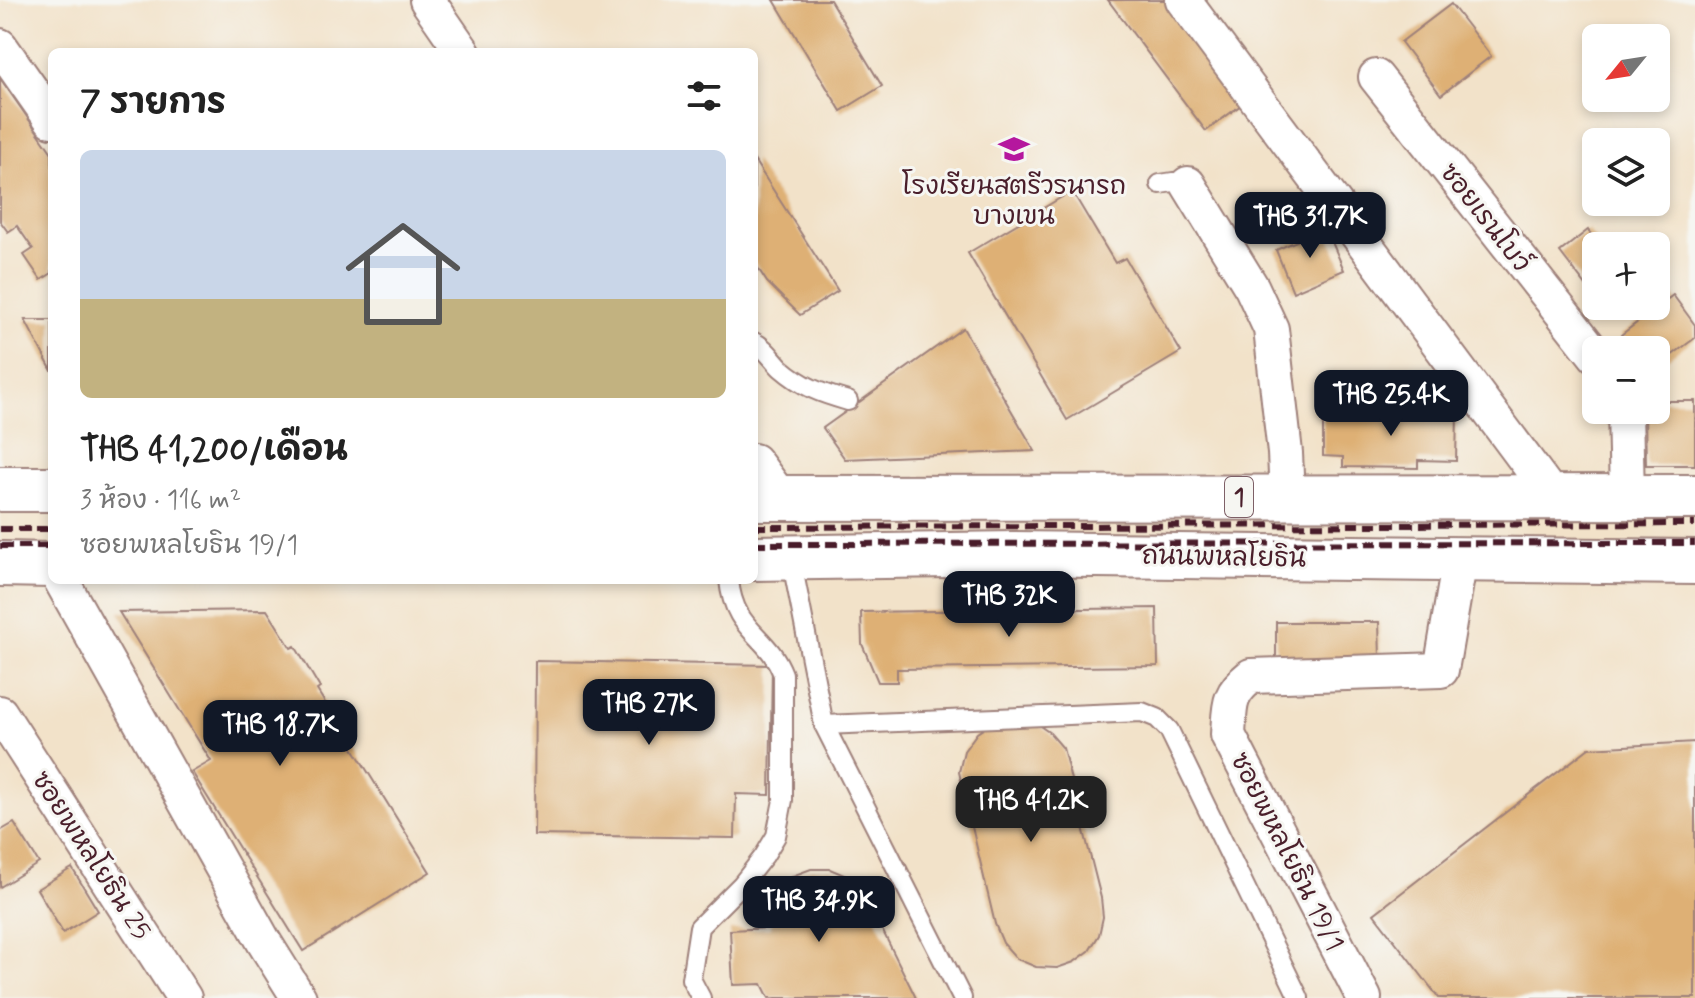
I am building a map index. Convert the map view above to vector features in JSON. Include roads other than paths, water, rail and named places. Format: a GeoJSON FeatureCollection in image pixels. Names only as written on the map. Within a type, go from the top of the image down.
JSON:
{"type":"FeatureCollection","features":[{"type":"Feature","properties":{"kind":"main road"},"geometry":{"type":"LineString","coordinates":[[0,489],[48,489]]}},
{"type":"Feature","properties":{"kind":"main road","name":"1"},"geometry":{"type":"LineString","coordinates":[[768,499],[1695,497]]}},
{"type":"Feature","properties":{"kind":"main road"},"geometry":{"type":"LineString","coordinates":[[768,499],[772,558]]}},
{"type":"Feature","properties":{"kind":"main road","name":"ถนนพหลโยธิน"},"geometry":{"type":"LineString","coordinates":[[772,558],[1015,554],[1695,562]]}},
{"type":"Feature","properties":{"kind":"main road"},"geometry":{"type":"LineString","coordinates":[[0,564],[48,565]]}},
{"type":"Feature","properties":{"kind":"street"},"geometry":{"type":"LineString","coordinates":[[427,0],[460,48]]}},
{"type":"Feature","properties":{"kind":"street"},"geometry":{"type":"LineString","coordinates":[[1183,0],[1554,498]]}},
{"type":"Feature","properties":{"kind":"street"},"geometry":{"type":"LineString","coordinates":[[0,46],[48,114]]}},
{"type":"Feature","properties":{"kind":"street","name":"ซอยเรนโบว์"},"geometry":{"type":"LineString","coordinates":[[1376,77],[1582,338]]}},
{"type":"Feature","properties":{"kind":"street"},"geometry":{"type":"LineString","coordinates":[[1174,184],[1252,288],[1271,329],[1287,497]]}},
{"type":"Feature","properties":{"kind":"street"},"geometry":{"type":"LineString","coordinates":[[1625,424],[1627,497]]}},
{"type":"Feature","properties":{"kind":"street"},"geometry":{"type":"LineString","coordinates":[[758,472],[768,499]]}},
{"type":"Feature","properties":{"kind":"street","name":"ซอยพหลโยธิน 19/1"},"geometry":{"type":"LineString","coordinates":[[1364,998],[1228,735],[1230,705],[1236,688],[1251,676],[1441,670],[1460,559]]}},
{"type":"Feature","properties":{"kind":"street"},"geometry":{"type":"LineString","coordinates":[[63,584],[264,942],[299,998]]}},
{"type":"Feature","properties":{"kind":"street","name":"ซอยพหลโยธิน 25"},"geometry":{"type":"LineString","coordinates":[[0,713],[184,998]]}},
{"type":"Feature","properties":{"kind":"lane"},"geometry":{"type":"LineString","coordinates":[[758,344],[780,367],[813,391],[848,401]]}},
{"type":"Feature","properties":{"kind":"lane"},"geometry":{"type":"LineString","coordinates":[[772,558],[824,725],[962,998]]}},
{"type":"Feature","properties":{"kind":"lane"},"geometry":{"type":"LineString","coordinates":[[701,998],[691,979],[699,927],[742,884],[764,856],[776,836],[783,800],[783,674],[776,656],[746,628],[731,601],[729,584]]}},
{"type":"Feature","properties":{"kind":"lane"},"geometry":{"type":"LineString","coordinates":[[824,725],[1142,712],[1157,718],[1169,730],[1299,998]]}},
{"type":"Feature","properties":{"kind":"railway"},"geometry":{"type":"LineString","coordinates":[[758,527],[1695,524]]}},
{"type":"Feature","properties":{"kind":"railway"},"geometry":{"type":"LineString","coordinates":[[0,529],[48,529]]}},
{"type":"Feature","properties":{"kind":"railway"},"geometry":{"type":"LineString","coordinates":[[758,544],[1695,543]]}},
{"type":"Feature","properties":{"kind":"railway"},"geometry":{"type":"LineString","coordinates":[[0,546],[48,546]]}},
{"type":"Feature","properties":{"kind":"place","name":"โรงเรียนสตรีวรนารถ บางเขน"},"geometry":{"type":"Point","coordinates":[1014,149]}}]}
